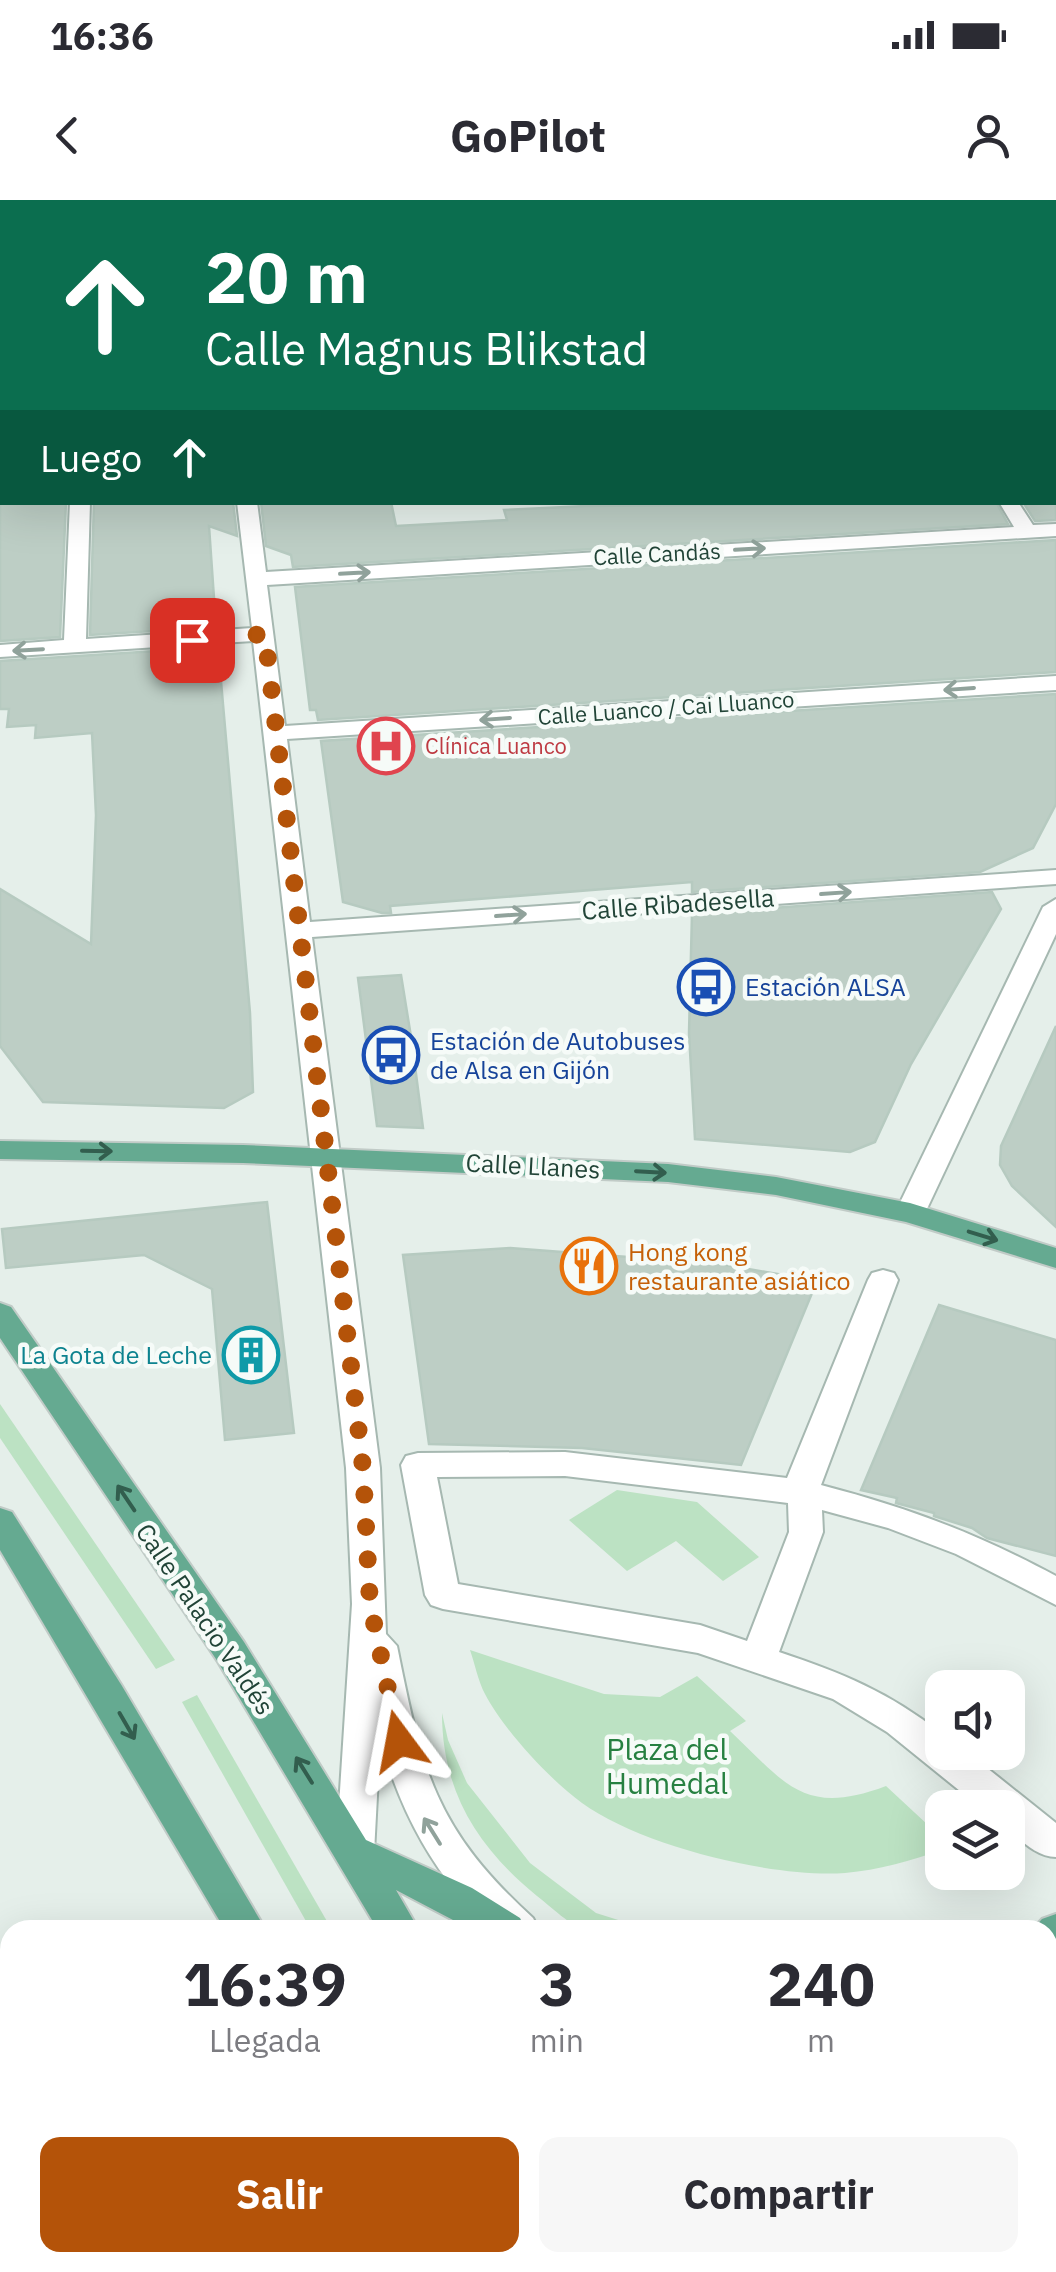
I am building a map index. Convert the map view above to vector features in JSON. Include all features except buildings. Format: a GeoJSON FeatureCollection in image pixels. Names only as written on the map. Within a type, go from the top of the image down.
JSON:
{"type":"FeatureCollection","features":[{"type":"Feature","properties":{"kind":"main road","name":"Calle Llanes"},"geometry":{"type":"LineString","coordinates":[[0,1150],[325,1158],[668,1173],[776,1186],[910,1214],[1056,1258]]}},
{"type":"Feature","properties":{"kind":"main road","name":"Calle Palacio Valdés"},"geometry":{"type":"LineString","coordinates":[[0,1314],[231,1652],[393,1920]]}},
{"type":"Feature","properties":{"kind":"main road"},"geometry":{"type":"LineString","coordinates":[[0,1521],[101,1683],[240,1920]]}},
{"type":"Feature","properties":{"kind":"main road"},"geometry":{"type":"LineString","coordinates":[[356,1853],[458,1900],[490,1920]]}},
{"type":"Feature","properties":{"kind":"street"},"geometry":{"type":"LineString","coordinates":[[76,647],[80,505]]}},
{"type":"Feature","properties":{"kind":"street"},"geometry":{"type":"LineString","coordinates":[[247,505],[363,1468],[370,1604],[356,1853]]}},
{"type":"Feature","properties":{"kind":"street"},"geometry":{"type":"LineString","coordinates":[[1010,505],[1027,532]]}},
{"type":"Feature","properties":{"kind":"street","name":"Calle Candás"},"geometry":{"type":"LineString","coordinates":[[258,578],[1056,530]]}},
{"type":"Feature","properties":{"kind":"street"},"geometry":{"type":"LineString","coordinates":[[0,651],[265,634]]}},
{"type":"Feature","properties":{"kind":"street","name":"Calle Luanco / Cai Lluanco"},"geometry":{"type":"LineString","coordinates":[[277,733],[1056,683]]}},
{"type":"Feature","properties":{"kind":"street","name":"Calle Ribadesella"},"geometry":{"type":"LineString","coordinates":[[300,930],[1056,878]]}},
{"type":"Feature","properties":{"kind":"street"},"geometry":{"type":"LineString","coordinates":[[910,1214],[1056,907]]}},
{"type":"Feature","properties":{"kind":"street"},"geometry":{"type":"LineString","coordinates":[[758,1659],[806,1532],[805,1486],[883,1280]]}},
{"type":"Feature","properties":{"kind":"street"},"geometry":{"type":"LineString","coordinates":[[1052,1842],[900,1721],[846,1689],[700,1640],[630,1624],[442,1595],[418,1464],[566,1464],[805,1486],[968,1545],[1056,1592]]}},
{"type":"Feature","properties":{"kind":"street"},"geometry":{"type":"LineString","coordinates":[[370,1604],[405,1767],[425,1822],[455,1865],[506,1920]]}},
{"type":"Feature","properties":{"kind":"green space"},"geometry":{"type":"Polygon","coordinates":[[[0,1404],[175,1660],[156,1669],[0,1438],[0,1404]]]}},
{"type":"Feature","properties":{"kind":"green space"},"geometry":{"type":"Polygon","coordinates":[[[617,1490],[697,1502],[759,1557],[723,1581],[676,1541],[627,1571],[569,1520],[617,1490]]]}},
{"type":"Feature","properties":{"kind":"green space","name":"Plaza del Humedal"},"geometry":{"type":"Polygon","coordinates":[[[470,1650],[604,1694],[660,1697],[697,1676],[746,1721],[730,1731],[798,1790],[835,1798],[886,1786],[925,1822],[925,1855],[870,1870],[815,1873],[708,1856],[638,1833],[607,1819],[555,1780],[503,1723],[478,1678],[470,1650]]]}},
{"type":"Feature","properties":{"kind":"green space"},"geometry":{"type":"Polygon","coordinates":[[[197,1695],[326,1920],[305,1920],[182,1702],[197,1695]]]}},
{"type":"Feature","properties":{"kind":"green space"},"geometry":{"type":"Polygon","coordinates":[[[442,1713],[448,1740],[467,1783],[530,1863],[596,1913],[618,1920],[567,1920],[497,1858],[456,1792],[442,1713]]]}},
{"type":"Feature","properties":{"kind":"place","name":"Clínica Luanco"},"geometry":{"type":"Point","coordinates":[386,746]}},
{"type":"Feature","properties":{"kind":"place","name":"Estación ALSA"},"geometry":{"type":"Point","coordinates":[706,987]}},
{"type":"Feature","properties":{"kind":"place","name":"Estación de Autobuses de Alsa en Gijón"},"geometry":{"type":"Point","coordinates":[391,1055]}},
{"type":"Feature","properties":{"kind":"place","name":"Hong kong restaurante asiático"},"geometry":{"type":"Point","coordinates":[589,1266]}},
{"type":"Feature","properties":{"kind":"place","name":"La Gota de Leche"},"geometry":{"type":"Point","coordinates":[251,1355]}},
{"type":"Feature","properties":{"kind":"route"},"geometry":{"type":"LineString","coordinates":[[192,640],[265,634],[363,1468],[370,1604],[399,1741]]}}]}
